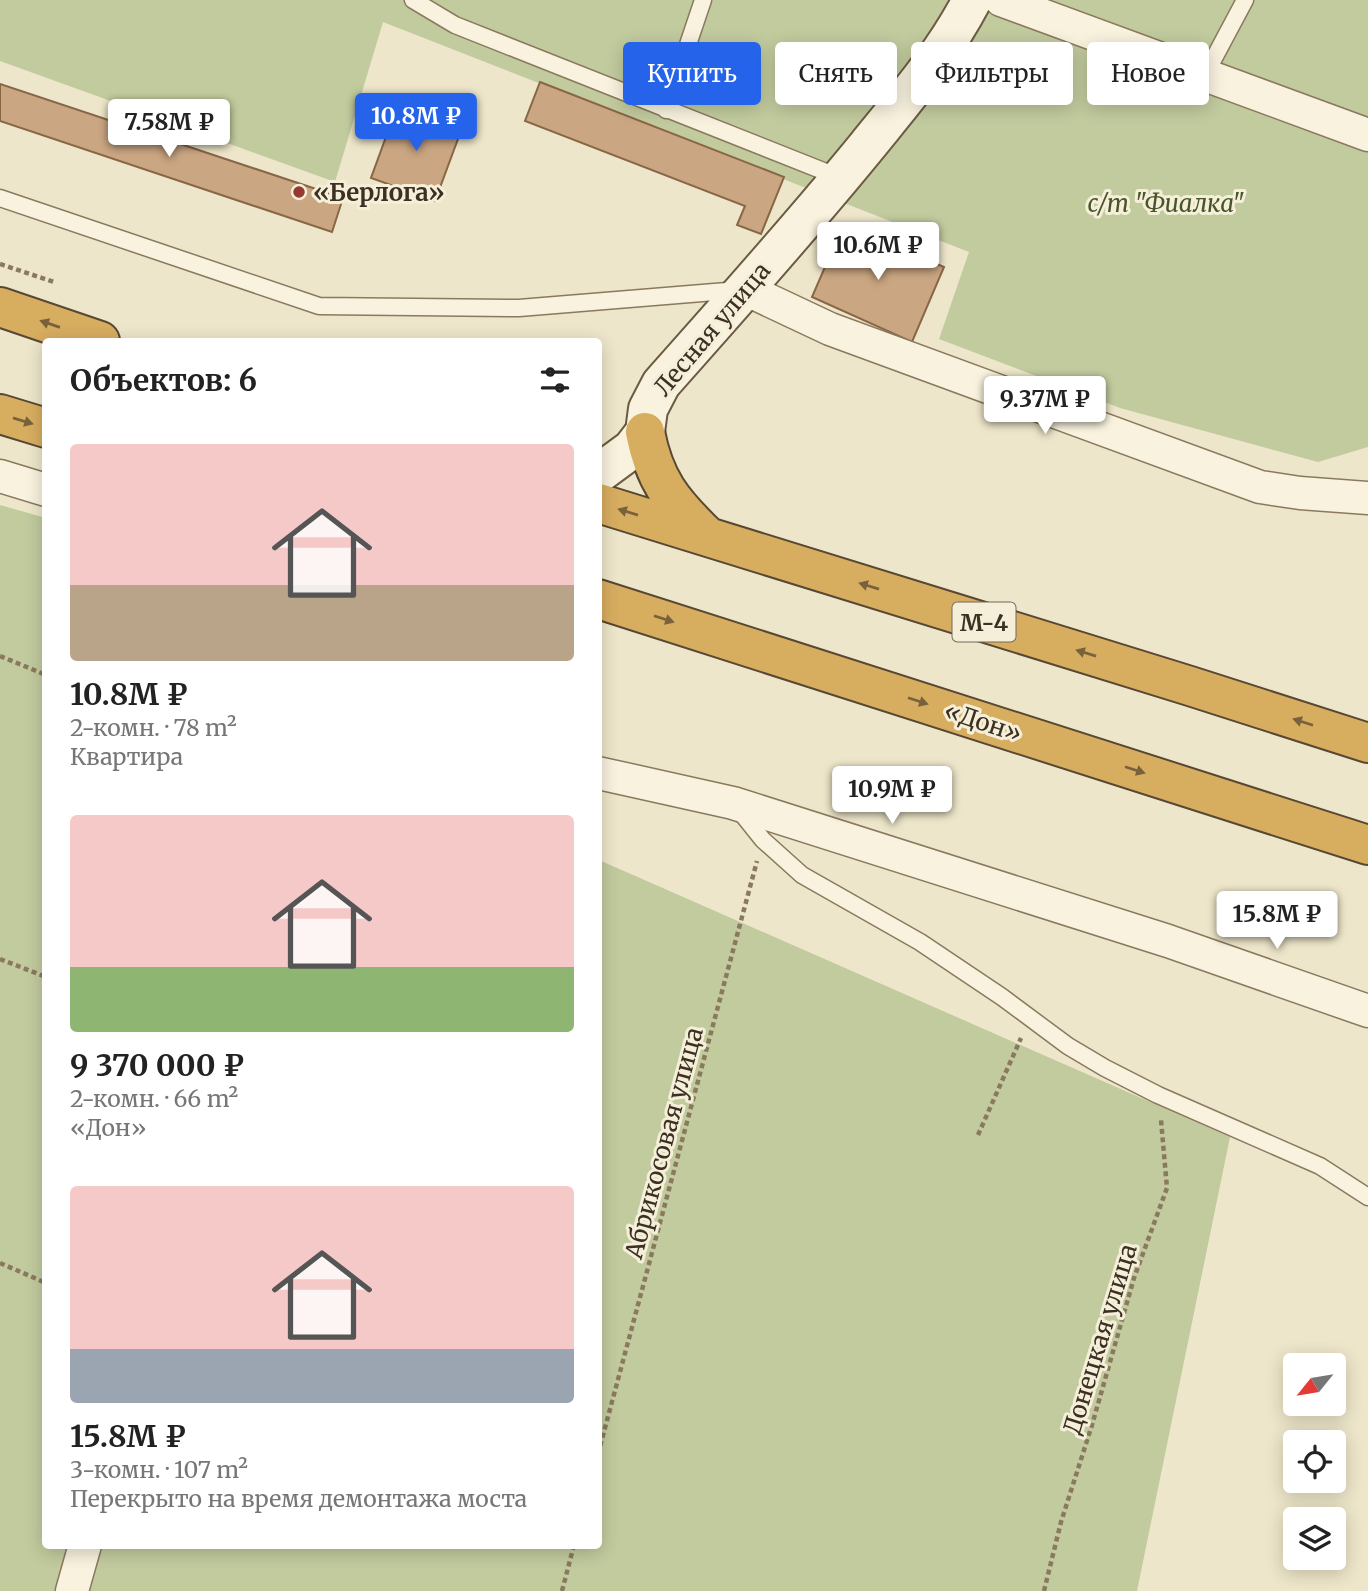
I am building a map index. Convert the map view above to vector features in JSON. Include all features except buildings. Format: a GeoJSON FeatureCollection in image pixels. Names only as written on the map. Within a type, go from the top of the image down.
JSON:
{"type":"FeatureCollection","features":[{"type":"Feature","properties":{"kind":"highway"},"geometry":{"type":"LineString","coordinates":[[0,307],[91,338]]}},
{"type":"Feature","properties":{"kind":"highway"},"geometry":{"type":"LineString","coordinates":[[0,414],[42,427]]}},
{"type":"Feature","properties":{"kind":"highway"},"geometry":{"type":"LineString","coordinates":[[645,432],[650,459],[662,484],[682,512],[708,536]]}},
{"type":"Feature","properties":{"kind":"highway","name":"М-4"},"geometry":{"type":"LineString","coordinates":[[602,504],[1190,685],[1368,743]]}},
{"type":"Feature","properties":{"kind":"highway","name":"«Дон»"},"geometry":{"type":"LineString","coordinates":[[607,605],[853,680],[1368,845]]}},
{"type":"Feature","properties":{"kind":"street","name":"Лесная улица"},"geometry":{"type":"LineString","coordinates":[[645,432],[648,409],[661,384],[841,178],[954,34],[972,0]]}},
{"type":"Feature","properties":{"kind":"street"},"geometry":{"type":"LineString","coordinates":[[1001,0],[1116,42]]}},
{"type":"Feature","properties":{"kind":"street"},"geometry":{"type":"LineString","coordinates":[[1209,76],[1368,135]]}},
{"type":"Feature","properties":{"kind":"street"},"geometry":{"type":"LineString","coordinates":[[745,289],[830,329],[1260,487],[1368,498]]}},
{"type":"Feature","properties":{"kind":"street"},"geometry":{"type":"LineString","coordinates":[[602,471],[632,449],[645,432]]}},
{"type":"Feature","properties":{"kind":"street"},"geometry":{"type":"LineString","coordinates":[[0,476],[42,489]]}},
{"type":"Feature","properties":{"kind":"street"},"geometry":{"type":"LineString","coordinates":[[602,774],[733,803],[1168,942],[1368,1011]]}},
{"type":"Feature","properties":{"kind":"street"},"geometry":{"type":"LineString","coordinates":[[72,1591],[84,1549]]}},
{"type":"Feature","properties":{"kind":"lane"},"geometry":{"type":"LineString","coordinates":[[666,110],[703,0]]}},
{"type":"Feature","properties":{"kind":"lane"},"geometry":{"type":"LineString","coordinates":[[1209,69],[1245,0]]}},
{"type":"Feature","properties":{"kind":"lane"},"geometry":{"type":"LineString","coordinates":[[417,1],[456,25],[841,178]]}},
{"type":"Feature","properties":{"kind":"lane"},"geometry":{"type":"LineString","coordinates":[[0,198],[319,306],[519,308],[745,289]]}},
{"type":"Feature","properties":{"kind":"lane"},"geometry":{"type":"LineString","coordinates":[[733,803],[763,840],[802,875],[920,942],[1105,1068],[1158,1095],[1320,1166],[1368,1197]]}},
{"type":"Feature","properties":{"kind":"path"},"geometry":{"type":"LineString","coordinates":[[0,264],[54,282]]}},
{"type":"Feature","properties":{"kind":"path"},"geometry":{"type":"LineString","coordinates":[[0,656],[42,673]]}},
{"type":"Feature","properties":{"kind":"path","name":"Абрикосовая улица"},"geometry":{"type":"LineString","coordinates":[[602,1439],[763,840]]}},
{"type":"Feature","properties":{"kind":"path"},"geometry":{"type":"LineString","coordinates":[[0,959],[42,975]]}},
{"type":"Feature","properties":{"kind":"path"},"geometry":{"type":"LineString","coordinates":[[978,1135],[1029,1018]]}},
{"type":"Feature","properties":{"kind":"path","name":"Донецкая улица"},"geometry":{"type":"LineString","coordinates":[[1044,1591],[1061,1522],[1134,1278],[1167,1188],[1158,1095]]}},
{"type":"Feature","properties":{"kind":"path"},"geometry":{"type":"LineString","coordinates":[[0,1263],[42,1281]]}},
{"type":"Feature","properties":{"kind":"path"},"geometry":{"type":"LineString","coordinates":[[562,1591],[573,1549]]}},
{"type":"Feature","properties":{"kind":"green space","name":"с/т \"Фиалка\""},"geometry":{"type":"Polygon","coordinates":[[[0,0],[1368,0],[1368,447],[1318,462],[1120,408],[939,339],[969,252],[383,22],[335,182],[0,61],[0,0]]]}},
{"type":"Feature","properties":{"kind":"green space"},"geometry":{"type":"Polygon","coordinates":[[[0,505],[42,517],[42,1549],[602,1549],[602,861],[1230,1137],[1137,1591],[0,1591],[0,505]]]}},
{"type":"Feature","properties":{"kind":"place","name":"«Берлога»"},"geometry":{"type":"Point","coordinates":[299,192]}}]}
